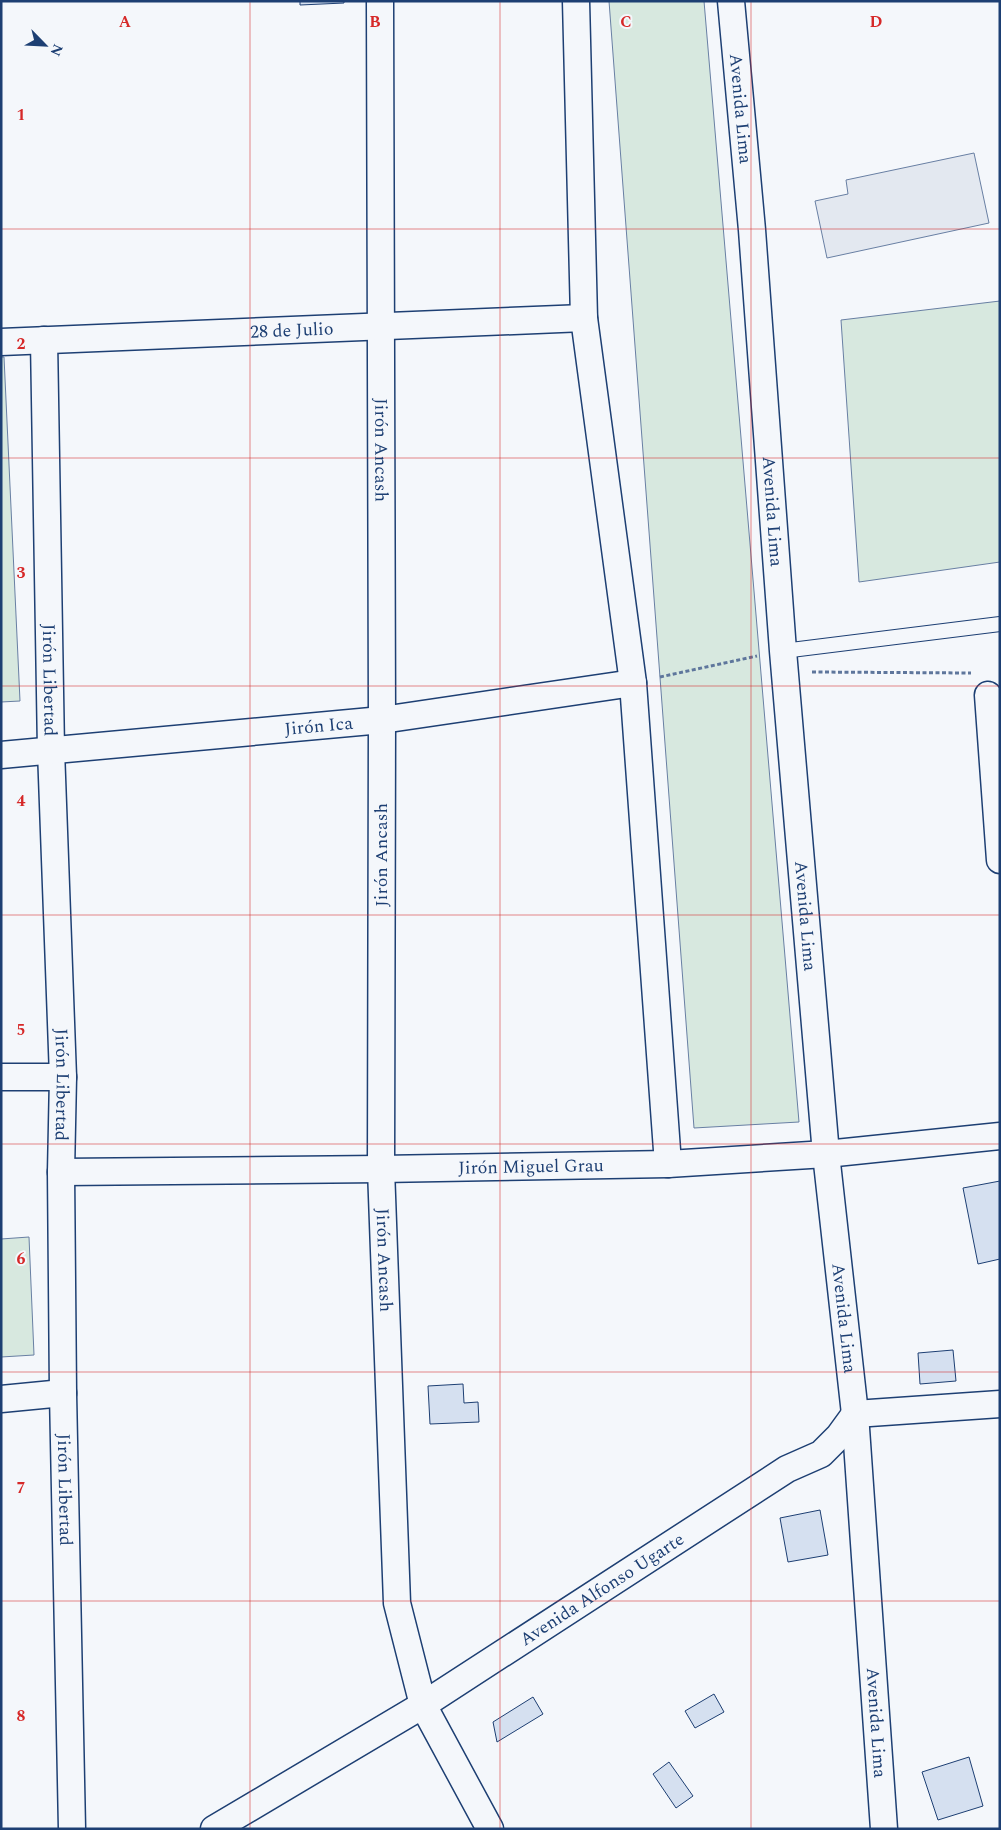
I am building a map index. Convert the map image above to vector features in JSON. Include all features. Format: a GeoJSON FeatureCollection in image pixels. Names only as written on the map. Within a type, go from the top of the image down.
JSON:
{"type":"FeatureCollection","features":[{"type":"Feature","properties":{"kind":"street","name":"Jirón Ancash"},"geometry":{"type":"LineString","coordinates":[[380,1],[381,1169],[397,1604],[423,1706],[490,1829]]}},
{"type":"Feature","properties":{"kind":"street"},"geometry":{"type":"LineString","coordinates":[[576,1],[584,318],[633,683],[668,1164]]}},
{"type":"Feature","properties":{"kind":"street","name":"Avenida Lima"},"geometry":{"type":"LineString","coordinates":[[731,1],[752,230],[784,661],[826,1154],[855,1414],[884,1829]]}},
{"type":"Feature","properties":{"kind":"street","name":"28 de Julio"},"geometry":{"type":"LineString","coordinates":[[1,342],[584,318]]}},
{"type":"Feature","properties":{"kind":"street","name":"Jirón Libertad"},"geometry":{"type":"LineString","coordinates":[[44,340],[51,750],[63,1077],[61,1172],[63,1392],[72,1829]]}},
{"type":"Feature","properties":{"kind":"street","name":"Jirón Ica"},"geometry":{"type":"LineString","coordinates":[[1,755],[382,720],[633,683]]}},
{"type":"Feature","properties":{"kind":"street"},"geometry":{"type":"LineString","coordinates":[[988,695],[1000,860]]}},
{"type":"Feature","properties":{"kind":"street"},"geometry":{"type":"LineString","coordinates":[[1,1077],[63,1077]]}},
{"type":"Feature","properties":{"kind":"street","name":"Jirón Miguel Grau"},"geometry":{"type":"LineString","coordinates":[[61,1172],[668,1164],[826,1154],[1000,1136]]}},
{"type":"Feature","properties":{"kind":"street"},"geometry":{"type":"LineString","coordinates":[[1,1399],[63,1392]]}},
{"type":"Feature","properties":{"kind":"street"},"geometry":{"type":"LineString","coordinates":[[855,1414],[1000,1404]]}},
{"type":"Feature","properties":{"kind":"street","name":"Avenida Alfonso Ugarte"},"geometry":{"type":"LineString","coordinates":[[214,1829],[423,1706],[787,1469],[822,1454],[839,1436],[855,1414]]}},
{"type":"Feature","properties":{"kind":"lane"},"geometry":{"type":"LineString","coordinates":[[784,661],[1000,624]]}},
{"type":"Feature","properties":{"kind":"path"},"geometry":{"type":"LineString","coordinates":[[633,683],[784,661],[988,674],[988,695]]}},
{"type":"Feature","properties":{"kind":"shaded area"},"geometry":{"type":"Polygon","coordinates":[[[609,1],[704,1],[799,1122],[694,1128],[609,1]]]}},
{"type":"Feature","properties":{"kind":"shaded area"},"geometry":{"type":"Polygon","coordinates":[[[974,153],[989,223],[827,258],[815,201],[848,194],[846,180],[974,153]]]}},
{"type":"Feature","properties":{"kind":"shaded area"},"geometry":{"type":"Polygon","coordinates":[[[1000,301],[1000,562],[859,582],[841,320],[1000,301]]]}},
{"type":"Feature","properties":{"kind":"shaded area"},"geometry":{"type":"Polygon","coordinates":[[[1,357],[4,357],[20,701],[1,702],[1,357]]]}},
{"type":"Feature","properties":{"kind":"shaded area"},"geometry":{"type":"Polygon","coordinates":[[[29,1237],[34,1355],[1,1357],[1,1239],[29,1237]]]}},
{"type":"Feature","properties":{"kind":"building"},"geometry":{"type":"Polygon","coordinates":[[[300,1],[344,1],[344,3],[300,5],[300,1]]]}},
{"type":"Feature","properties":{"kind":"building"},"geometry":{"type":"Polygon","coordinates":[[[1000,1181],[1000,1259],[978,1264],[963,1188],[1000,1181]]]}},
{"type":"Feature","properties":{"kind":"building"},"geometry":{"type":"Polygon","coordinates":[[[953,1350],[956,1381],[920,1384],[918,1353],[953,1350]]]}},
{"type":"Feature","properties":{"kind":"building"},"geometry":{"type":"Polygon","coordinates":[[[463,1384],[464,1403],[478,1402],[479,1422],[430,1424],[428,1386],[463,1384]]]}},
{"type":"Feature","properties":{"kind":"building"},"geometry":{"type":"Polygon","coordinates":[[[820,1510],[828,1555],[788,1562],[780,1518],[820,1510]]]}},
{"type":"Feature","properties":{"kind":"building"},"geometry":{"type":"Polygon","coordinates":[[[714,1694],[724,1712],[695,1728],[685,1711],[714,1694]]]}},
{"type":"Feature","properties":{"kind":"building"},"geometry":{"type":"Polygon","coordinates":[[[533,1697],[543,1714],[497,1742],[493,1722],[533,1697]]]}},
{"type":"Feature","properties":{"kind":"building"},"geometry":{"type":"Polygon","coordinates":[[[969,1757],[983,1806],[938,1820],[922,1772],[969,1757]]]}},
{"type":"Feature","properties":{"kind":"building"},"geometry":{"type":"Polygon","coordinates":[[[669,1762],[693,1796],[676,1808],[653,1774],[669,1762]]]}}]}
